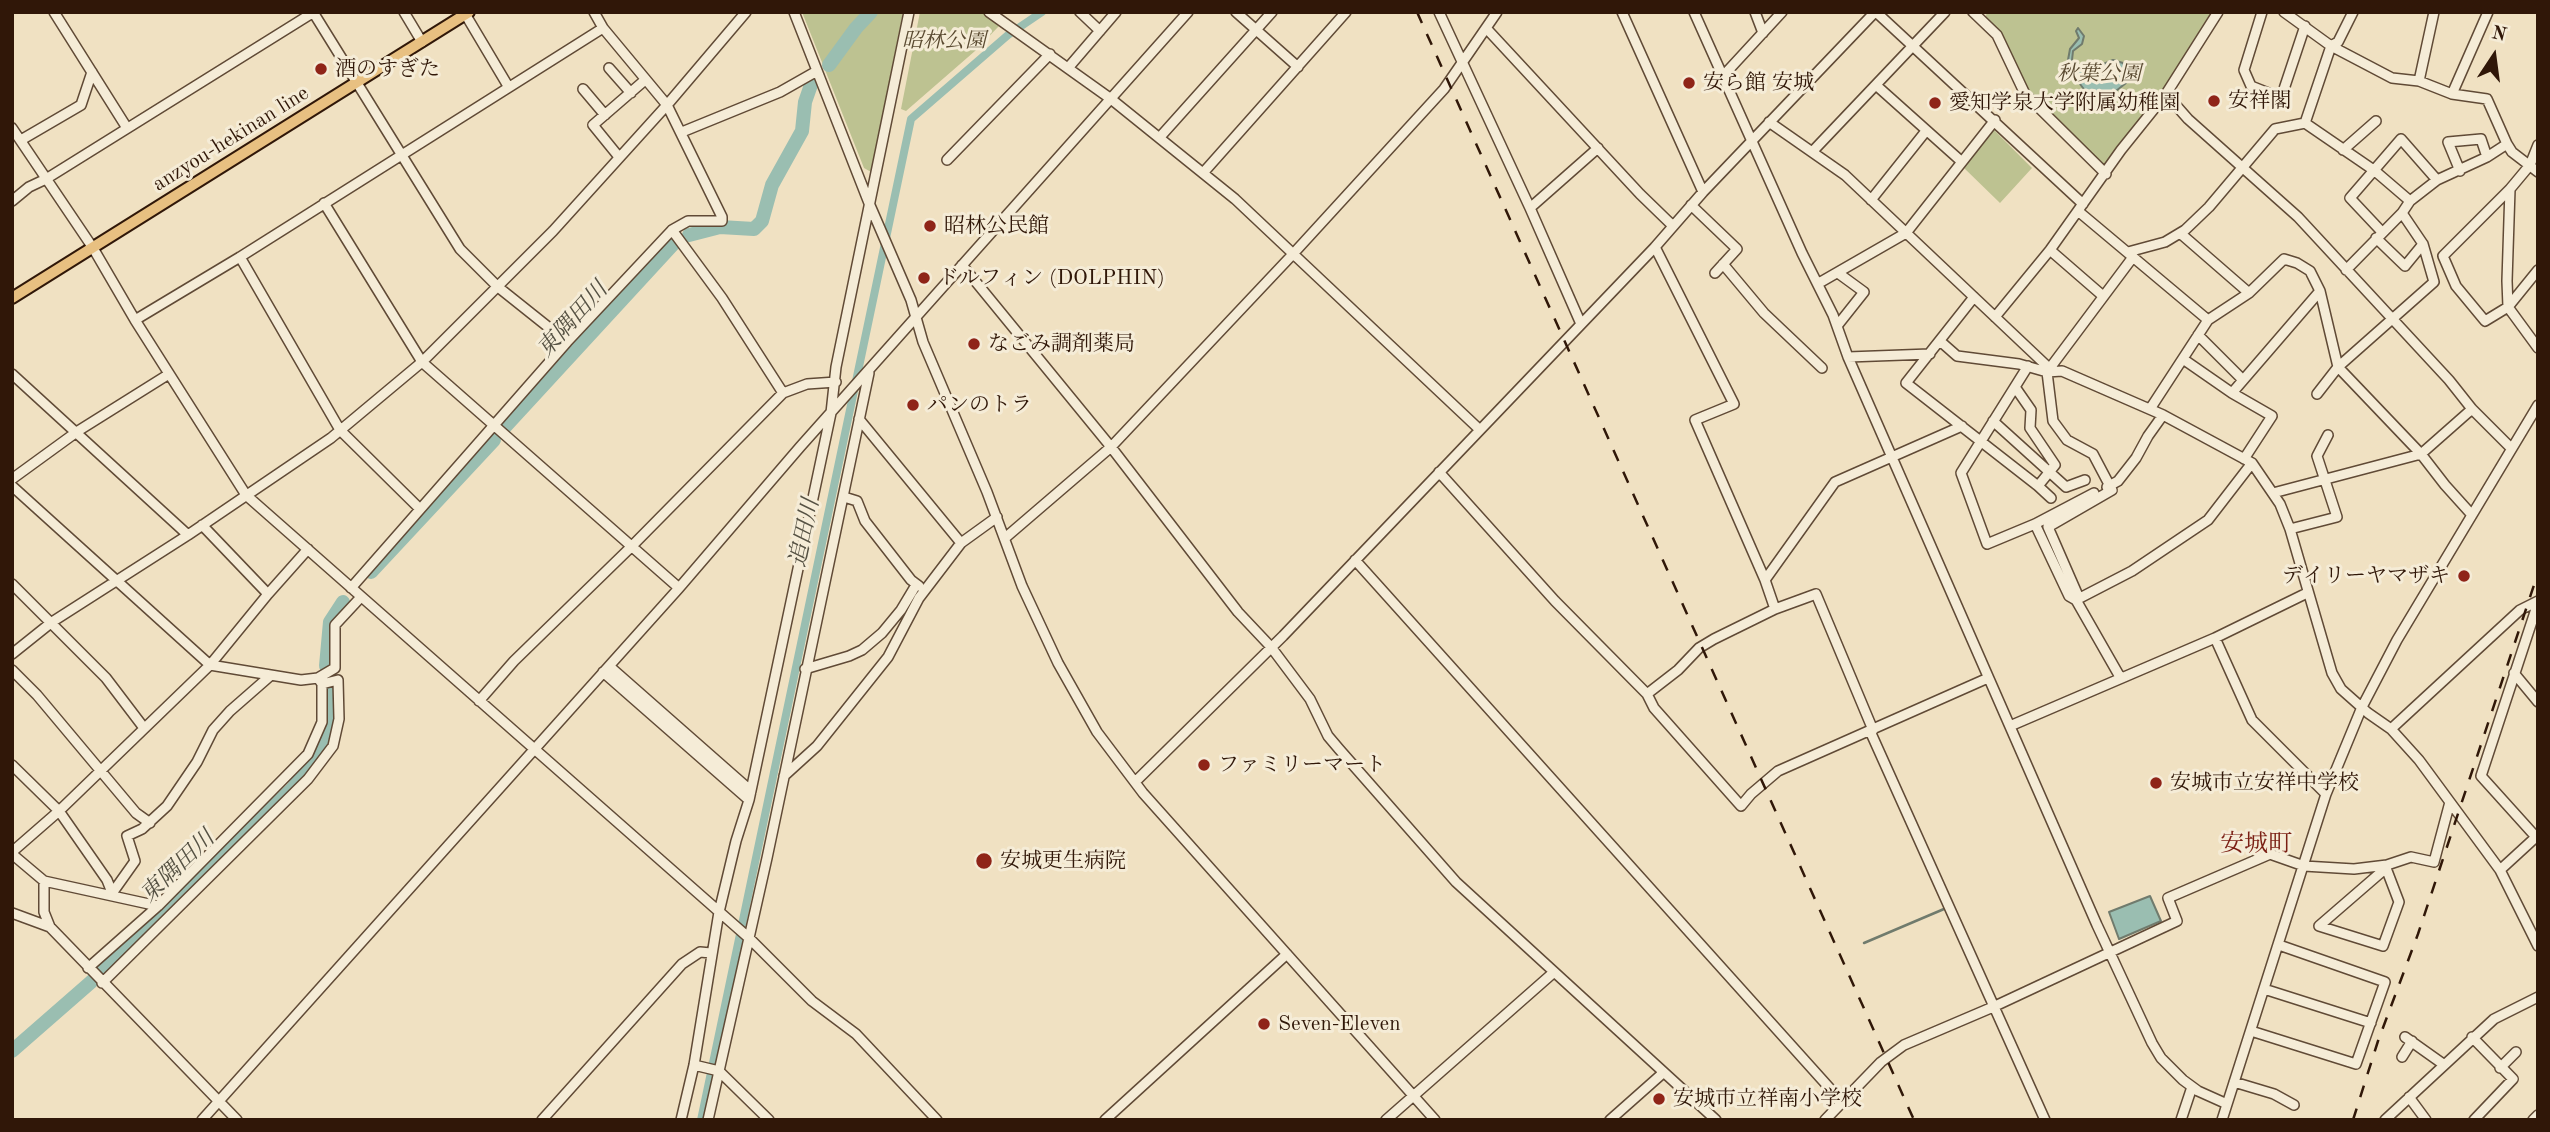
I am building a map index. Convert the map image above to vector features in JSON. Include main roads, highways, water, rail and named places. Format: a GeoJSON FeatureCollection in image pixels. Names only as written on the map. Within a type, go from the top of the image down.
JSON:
{"type":"FeatureCollection","features":[{"type":"Feature","properties":{"kind":"main road","name":"anzyou-hekinan line"},"geometry":{"type":"LineString","coordinates":[[12,298],[466,13]]}},
{"type":"Feature","properties":{"kind":"water"},"geometry":{"type":"Polygon","coordinates":[[[2078,28],[2084,36],[2082,44],[2073,51],[2074,65],[2087,71],[2113,60],[2123,63],[2128,72],[2126,83],[2116,91],[2098,97],[2091,95],[2074,76],[2068,60],[2070,49],[2079,38],[2076,31],[2078,28]]]}},
{"type":"Feature","properties":{"kind":"water"},"geometry":{"type":"Polygon","coordinates":[[[2150,896],[2161,921],[2119,939],[2109,912],[2150,896]]]}},
{"type":"Feature","properties":{"kind":"waterway","name":"東隅田川"},"geometry":{"type":"LineString","coordinates":[[829,65],[871,12]]}},
{"type":"Feature","properties":{"kind":"waterway","name":"追田川"},"geometry":{"type":"LineString","coordinates":[[701,1120],[911,119],[1008,35],[1042,12]]}},
{"type":"Feature","properties":{"kind":"waterway","name":"東隅田川"},"geometry":{"type":"LineString","coordinates":[[689,235],[720,227],[754,229],[762,221],[772,185],[802,131],[805,102],[812,82],[818,76]]}},
{"type":"Feature","properties":{"kind":"waterway","name":"東隅田川"},"geometry":{"type":"LineString","coordinates":[[503,429],[676,241]]}},
{"type":"Feature","properties":{"kind":"waterway","name":"東隅田川"},"geometry":{"type":"LineString","coordinates":[[371,572],[494,440]]}},
{"type":"Feature","properties":{"kind":"waterway","name":"東隅田川"},"geometry":{"type":"LineString","coordinates":[[326,666],[330,622],[343,602]]}},
{"type":"Feature","properties":{"kind":"waterway","name":"東隅田川"},"geometry":{"type":"LineString","coordinates":[[12,1051],[91,982],[293,788],[326,745],[328,690]]}},
{"type":"Feature","properties":{"kind":"waterway"},"geometry":{"type":"LineString","coordinates":[[1864,943],[1944,909]]}},
{"type":"Feature","properties":{"kind":"railway"},"geometry":{"type":"LineString","coordinates":[[1417,12],[1914,1120]]}},
{"type":"Feature","properties":{"kind":"railway"},"geometry":{"type":"LineString","coordinates":[[2353,1120],[2538,573]]}},
{"type":"Feature","properties":{"kind":"place","name":"酒のすぎた"},"geometry":{"type":"Point","coordinates":[321,69]}},
{"type":"Feature","properties":{"kind":"place","name":"安ら館 安城"},"geometry":{"type":"Point","coordinates":[1689,83]}},
{"type":"Feature","properties":{"kind":"place","name":"安祥閣"},"geometry":{"type":"Point","coordinates":[2214,101]}},
{"type":"Feature","properties":{"kind":"place","name":"愛知学泉大学附属幼稚園"},"geometry":{"type":"Point","coordinates":[1935,103]}},
{"type":"Feature","properties":{"kind":"place","name":"昭林公民館"},"geometry":{"type":"Point","coordinates":[930,226]}},
{"type":"Feature","properties":{"kind":"place","name":"ドルフィン (DOLPHIN)"},"geometry":{"type":"Point","coordinates":[924,278]}},
{"type":"Feature","properties":{"kind":"place","name":"なごみ調剤薬局"},"geometry":{"type":"Point","coordinates":[974,344]}},
{"type":"Feature","properties":{"kind":"place","name":"パンのトラ"},"geometry":{"type":"Point","coordinates":[913,405]}},
{"type":"Feature","properties":{"kind":"place","name":"デイリーヤマザキ"},"geometry":{"type":"Point","coordinates":[2464,576]}},
{"type":"Feature","properties":{"kind":"place","name":"ファミリーマート"},"geometry":{"type":"Point","coordinates":[1204,765]}},
{"type":"Feature","properties":{"kind":"place","name":"安城市立安祥中学校"},"geometry":{"type":"Point","coordinates":[2156,783]}},
{"type":"Feature","properties":{"kind":"place","name":"安城更生病院"},"geometry":{"type":"Point","coordinates":[984,861]}},
{"type":"Feature","properties":{"kind":"place","name":"Seven-Eleven"},"geometry":{"type":"Point","coordinates":[1264,1024]}},
{"type":"Feature","properties":{"kind":"place","name":"安城市立祥南小学校"},"geometry":{"type":"Point","coordinates":[1659,1099]}},
{"type":"Feature","properties":{"kind":"district","name":"安城町"},"geometry":{"type":"Point","coordinates":[2256,845]}},
{"type":"Feature","properties":{"kind":"park label","name":"昭林公園"},"geometry":{"type":"Point","coordinates":[944,41]}},
{"type":"Feature","properties":{"kind":"park label","name":"秋葉公園"},"geometry":{"type":"Point","coordinates":[2099,74]}}]}
